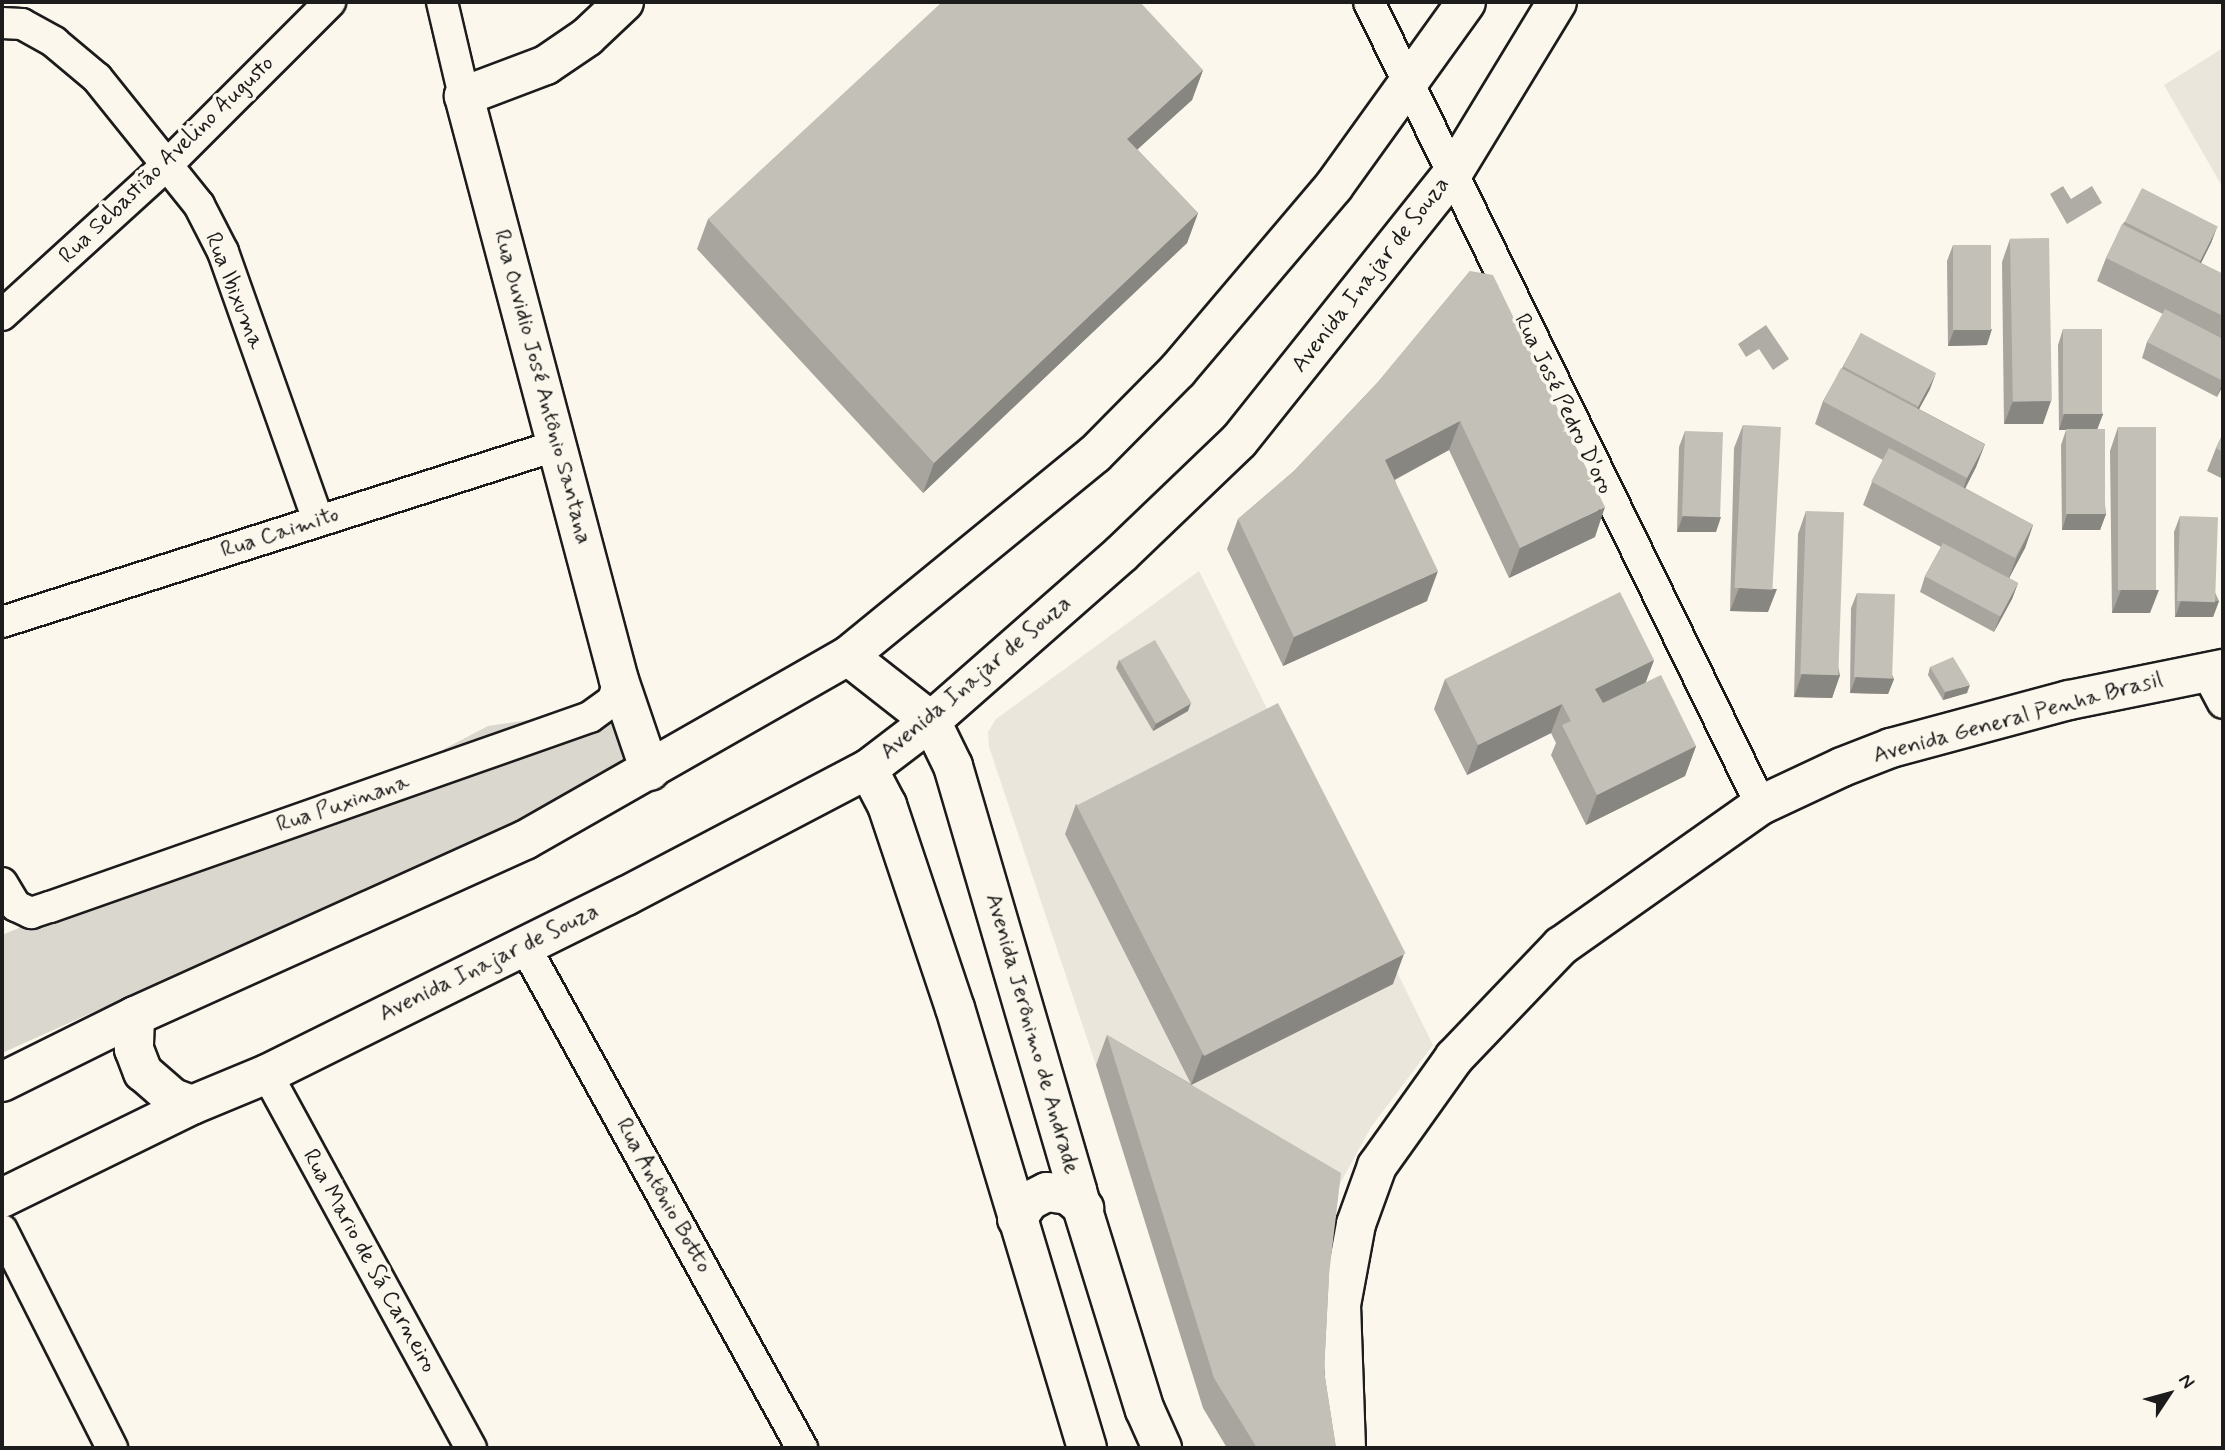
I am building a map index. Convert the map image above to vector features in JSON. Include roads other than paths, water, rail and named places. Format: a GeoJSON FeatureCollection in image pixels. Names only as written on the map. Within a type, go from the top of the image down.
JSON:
{"type":"FeatureCollection","features":[{"type":"Feature","properties":{"kind":"main road"},"geometry":{"type":"LineString","coordinates":[[464,96],[546,65],[587,37],[624,2]]}},
{"type":"Feature","properties":{"kind":"main road"},"geometry":{"type":"LineString","coordinates":[[2,1082],[135,1016],[525,841],[848,656],[1086,462],[1178,370],[1334,186],[1466,2]]}},
{"type":"Feature","properties":{"kind":"main road","name":"Avenida Inajar de Souza"},"geometry":{"type":"LineString","coordinates":[[2,1198],[192,1105],[267,1074],[868,769],[931,721],[1121,554],[1239,441],[1453,173],[1557,2]]}},
{"type":"Feature","properties":{"kind":"main road","name":"Rua Ouvidio José Antônio Santana"},"geometry":{"type":"LineString","coordinates":[[464,96],[619,680],[650,771]]}},
{"type":"Feature","properties":{"kind":"main road","name":"Avenida Jerônimo de Andrade"},"geometry":{"type":"LineString","coordinates":[[848,656],[931,721],[953,766],[1144,1410],[1163,1448]]}},
{"type":"Feature","properties":{"kind":"main road","name":"Avenida General Penha Brasil"},"geometry":{"type":"LineString","coordinates":[[1346,1448],[1341,1305],[1356,1224],[1377,1166],[1409,1116],[1500,1005],[1561,946],[1761,805],[1891,748],[2069,700],[2217,681]]}},
{"type":"Feature","properties":{"kind":"main road"},"geometry":{"type":"LineString","coordinates":[[868,769],[887,805],[942,970],[1087,1448]]}},
{"type":"Feature","properties":{"kind":"main road"},"geometry":{"type":"LineString","coordinates":[[135,1016],[132,1033],[143,1072],[173,1098],[192,1105]]}},
{"type":"Feature","properties":{"kind":"main road"},"geometry":{"type":"LineString","coordinates":[[1017,1219],[1028,1201],[1047,1192],[1068,1195],[1084,1208]]}},
{"type":"Feature","properties":{"kind":"street","name":"Rua Sebastião Avelino Augusto"},"geometry":{"type":"LineString","coordinates":[[2,315],[167,165],[330,2]]}},
{"type":"Feature","properties":{"kind":"street","name":"Rua Ouvidio José Antônio Santana"},"geometry":{"type":"LineString","coordinates":[[442,2],[464,96]]}},
{"type":"Feature","properties":{"kind":"street","name":"Rua José Pedro D'oro"},"geometry":{"type":"LineString","coordinates":[[1369,2],[1453,173],[1486,248],[1761,805]]}},
{"type":"Feature","properties":{"kind":"street","name":"Rua Ibixuma"},"geometry":{"type":"LineString","coordinates":[[2,23],[22,24],[54,42],[97,78],[199,205],[223,252],[318,520]]}},
{"type":"Feature","properties":{"kind":"street","name":"Rua Caimito"},"geometry":{"type":"LineString","coordinates":[[2,622],[558,445]]}},
{"type":"Feature","properties":{"kind":"street","name":"Rua Puxinana"},"geometry":{"type":"LineString","coordinates":[[2,883],[16,906],[31,912],[50,907],[590,717],[613,700],[619,680]]}},
{"type":"Feature","properties":{"kind":"street","name":"Rua Antônio Botto"},"geometry":{"type":"LineString","coordinates":[[524,944],[802,1448]]}},
{"type":"Feature","properties":{"kind":"street","name":"Rua Mario de Sá Carneiro"},"geometry":{"type":"LineString","coordinates":[[267,1074],[471,1448]]}},
{"type":"Feature","properties":{"kind":"street"},"geometry":{"type":"LineString","coordinates":[[2,1230],[112,1448]]}}]}
